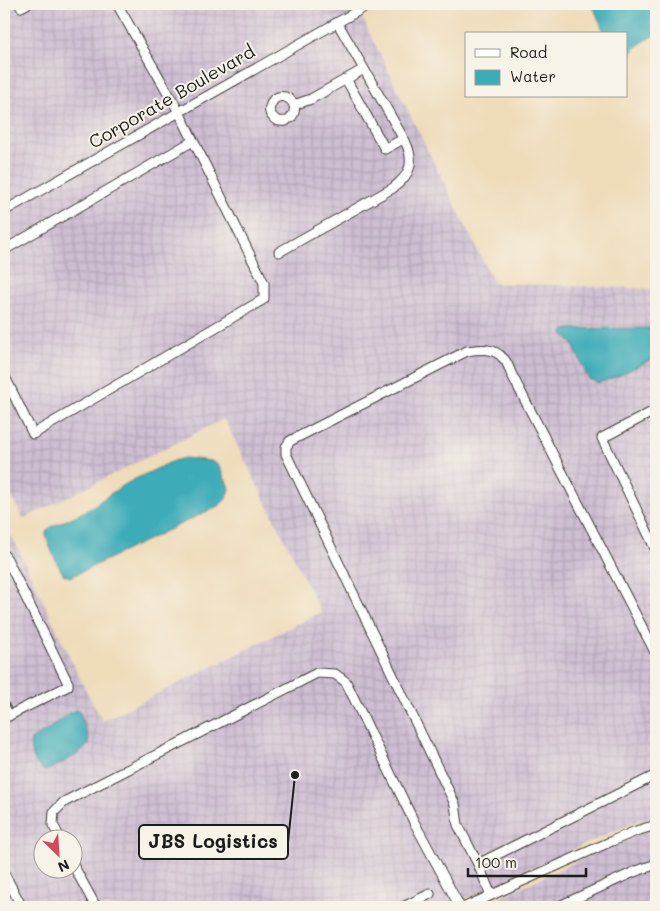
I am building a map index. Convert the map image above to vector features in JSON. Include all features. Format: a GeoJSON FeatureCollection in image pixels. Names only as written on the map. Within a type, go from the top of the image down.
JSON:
{"type":"FeatureCollection","features":[{"type":"Feature","properties":{"kind":"street"},"geometry":{"type":"LineString","coordinates":[[19,4],[21,7],[27,4]]}},
{"type":"Feature","properties":{"kind":"street"},"geometry":{"type":"LineString","coordinates":[[4,375],[32,434],[264,299],[264,283],[179,112],[118,4]]}},
{"type":"Feature","properties":{"kind":"street","name":"Corporate Boulevard"},"geometry":{"type":"LineString","coordinates":[[4,211],[337,22],[353,8],[370,4]]}},
{"type":"Feature","properties":{"kind":"street"},"geometry":{"type":"LineString","coordinates":[[279,252],[394,188],[405,178],[409,170],[410,152],[337,22]]}},
{"type":"Feature","properties":{"kind":"street"},"geometry":{"type":"LineString","coordinates":[[294,105],[311,98],[364,68]]}},
{"type":"Feature","properties":{"kind":"street"},"geometry":{"type":"LineString","coordinates":[[346,79],[386,149],[403,138]]}},
{"type":"Feature","properties":{"kind":"street"},"geometry":{"type":"LineString","coordinates":[[281,96],[289,98],[294,105],[295,113],[289,120],[278,121],[271,116],[271,104],[273,100],[281,96]]}},
{"type":"Feature","properties":{"kind":"street"},"geometry":{"type":"LineString","coordinates":[[4,250],[193,140]]}},
{"type":"Feature","properties":{"kind":"street"},"geometry":{"type":"LineString","coordinates":[[492,895],[458,825],[455,804],[286,454],[286,447],[290,441],[467,351],[480,349],[494,351],[503,358],[512,373],[656,654]]}},
{"type":"Feature","properties":{"kind":"street"},"geometry":{"type":"LineString","coordinates":[[656,410],[602,438],[656,550]]}},
{"type":"Feature","properties":{"kind":"street"},"geometry":{"type":"LineString","coordinates":[[4,556],[7,558],[68,683],[68,686],[6,717],[4,706]]}},
{"type":"Feature","properties":{"kind":"street"},"geometry":{"type":"LineString","coordinates":[[54,828],[52,825],[54,812],[64,802],[317,673],[335,674],[346,682],[414,822],[460,907]]}},
{"type":"Feature","properties":{"kind":"street"},"geometry":{"type":"LineString","coordinates":[[478,864],[656,775]]}},
{"type":"Feature","properties":{"kind":"street"},"geometry":{"type":"LineString","coordinates":[[465,907],[476,905],[492,895],[612,841],[656,825]]}},
{"type":"Feature","properties":{"kind":"street"},"geometry":{"type":"LineString","coordinates":[[557,907],[656,864]]}},
{"type":"Feature","properties":{"kind":"street"},"geometry":{"type":"LineString","coordinates":[[4,873],[22,907]]}},
{"type":"Feature","properties":{"kind":"street"},"geometry":{"type":"LineString","coordinates":[[80,878],[96,907]]}},
{"type":"Feature","properties":{"kind":"street"},"geometry":{"type":"LineString","coordinates":[[403,907],[430,894]]}},
{"type":"Feature","properties":{"kind":"shaded area"},"geometry":{"type":"Polygon","coordinates":[[[4,4],[363,4],[357,8],[494,283],[656,289],[656,816],[638,821],[448,907],[4,907],[4,541],[12,536],[84,687],[103,721],[321,612],[224,419],[23,519],[4,481],[4,4]]]}},
{"type":"Feature","properties":{"kind":"shaded area"},"geometry":{"type":"Polygon","coordinates":[[[656,825],[656,907],[478,907],[656,825]]]}},
{"type":"Feature","properties":{"kind":"water"},"geometry":{"type":"Polygon","coordinates":[[[592,4],[656,4],[656,34],[638,45],[628,58],[628,32],[604,32],[592,4]]]}},
{"type":"Feature","properties":{"kind":"water"},"geometry":{"type":"Polygon","coordinates":[[[656,328],[656,357],[599,383],[589,379],[572,343],[563,333],[565,330],[570,329],[656,328]]]}},
{"type":"Feature","properties":{"kind":"water"},"geometry":{"type":"Polygon","coordinates":[[[185,458],[211,461],[218,465],[230,489],[227,498],[220,505],[79,573],[70,577],[64,575],[46,536],[51,527],[86,511],[133,480],[173,461],[185,458]]]}},
{"type":"Feature","properties":{"kind":"water"},"geometry":{"type":"Polygon","coordinates":[[[77,710],[80,713],[90,742],[76,755],[63,763],[45,771],[41,769],[33,757],[31,740],[71,712],[77,710]]]}},
{"type":"Feature","properties":{"kind":"place","name":"JBS Logistics"},"geometry":{"type":"Point","coordinates":[295,775]}}]}
